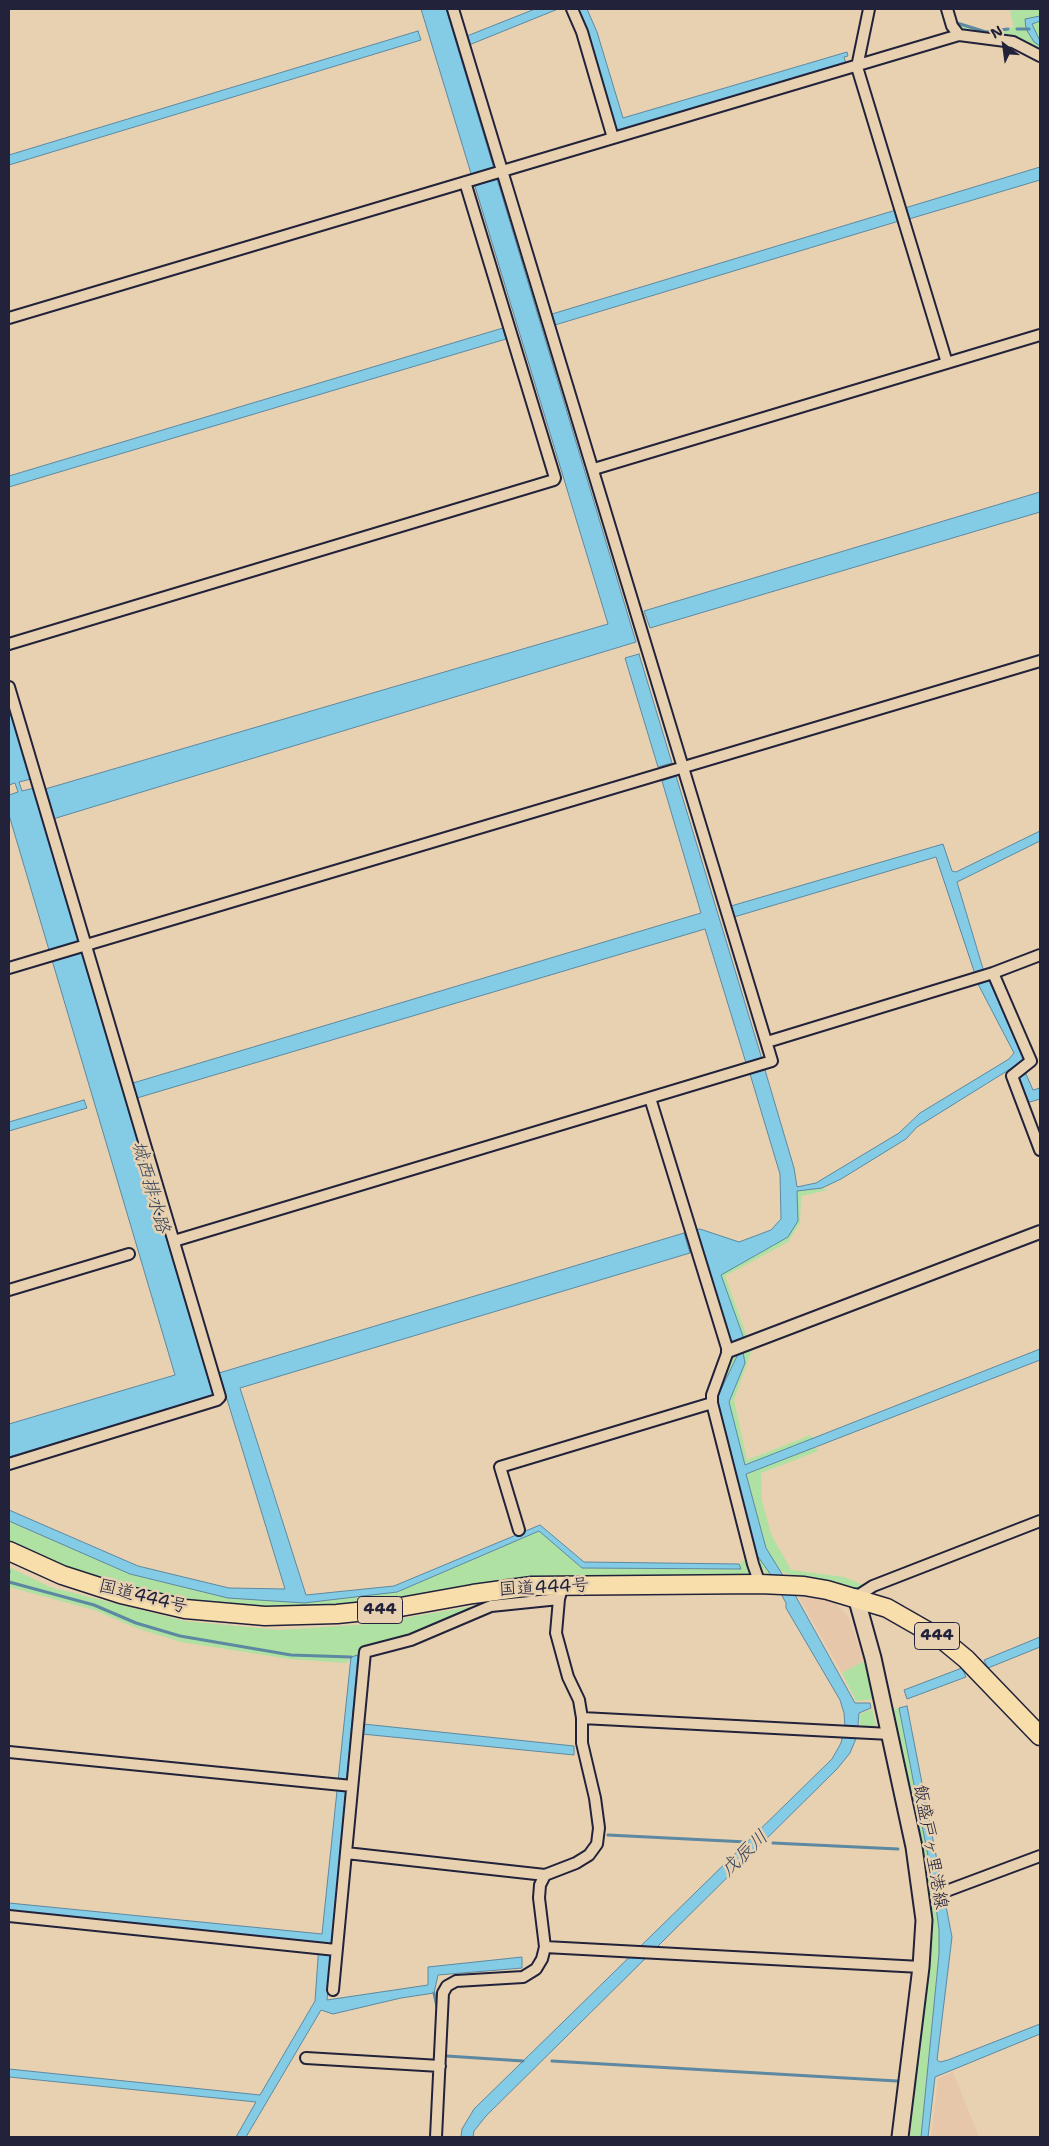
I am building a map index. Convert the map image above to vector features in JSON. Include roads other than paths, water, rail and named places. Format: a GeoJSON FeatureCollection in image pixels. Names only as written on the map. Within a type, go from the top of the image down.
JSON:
{"type":"FeatureCollection","features":[{"type":"Feature","properties":{"kind":"highway","name":"国道444号"},"geometry":{"type":"LineString","coordinates":[[9,1552],[62,1575],[121,1594],[185,1609],[265,1616],[337,1614],[395,1608],[473,1594],[760,1584],[804,1586],[856,1597],[887,1608],[943,1640],[966,1660],[1040,1736]]}},
{"type":"Feature","properties":{"kind":"main road","name":"飯盛戸ヶ里港線"},"geometry":{"type":"LineString","coordinates":[[856,1597],[890,1734],[921,1892],[924,1920],[900,2137]]}},
{"type":"Feature","properties":{"kind":"street"},"geometry":{"type":"LineString","coordinates":[[174,1241],[772,1061],[453,9]]}},
{"type":"Feature","properties":{"kind":"street"},"geometry":{"type":"LineString","coordinates":[[572,9],[582,32],[613,138]]}},
{"type":"Feature","properties":{"kind":"street"},"geometry":{"type":"LineString","coordinates":[[869,9],[857,67],[947,363]]}},
{"type":"Feature","properties":{"kind":"street"},"geometry":{"type":"LineString","coordinates":[[947,9],[952,26],[959,35]]}},
{"type":"Feature","properties":{"kind":"street"},"geometry":{"type":"LineString","coordinates":[[9,318],[857,67],[959,35],[1013,42],[1040,56]]}},
{"type":"Feature","properties":{"kind":"street"},"geometry":{"type":"LineString","coordinates":[[9,644],[554,480],[555,478],[467,182]]}},
{"type":"Feature","properties":{"kind":"street"},"geometry":{"type":"LineString","coordinates":[[594,469],[1040,335]]}},
{"type":"Feature","properties":{"kind":"street"},"geometry":{"type":"LineString","coordinates":[[9,968],[1040,661]]}},
{"type":"Feature","properties":{"kind":"street"},"geometry":{"type":"LineString","coordinates":[[9,687],[40,787],[84,946],[220,1397],[217,1400],[9,1464]]}},
{"type":"Feature","properties":{"kind":"street"},"geometry":{"type":"LineString","coordinates":[[767,1042],[993,973],[1040,955]]}},
{"type":"Feature","properties":{"kind":"street"},"geometry":{"type":"LineString","coordinates":[[993,973],[1031,1061],[1012,1076],[1040,1150]]}},
{"type":"Feature","properties":{"kind":"street"},"geometry":{"type":"LineString","coordinates":[[650,1098],[728,1351],[712,1395],[712,1403],[753,1564],[760,1584]]}},
{"type":"Feature","properties":{"kind":"street"},"geometry":{"type":"LineString","coordinates":[[728,1351],[1040,1232]]}},
{"type":"Feature","properties":{"kind":"street"},"geometry":{"type":"LineString","coordinates":[[9,1290],[128,1254]]}},
{"type":"Feature","properties":{"kind":"street"},"geometry":{"type":"LineString","coordinates":[[519,1530],[500,1467],[712,1403]]}},
{"type":"Feature","properties":{"kind":"street"},"geometry":{"type":"LineString","coordinates":[[856,1597],[873,1586],[1040,1521]]}},
{"type":"Feature","properties":{"kind":"street"},"geometry":{"type":"LineString","coordinates":[[333,1990],[365,1652],[411,1640],[491,1606],[561,1592],[556,1633],[568,1677],[579,1700],[582,1718],[582,1743],[598,1820],[597,1844],[589,1855],[545,1875],[540,1884],[539,1898],[545,1947],[542,1959],[536,1969],[523,1977],[456,1981],[447,1986],[443,1993],[436,2137]]}},
{"type":"Feature","properties":{"kind":"street"},"geometry":{"type":"LineString","coordinates":[[582,1718],[890,1734]]}},
{"type":"Feature","properties":{"kind":"street"},"geometry":{"type":"LineString","coordinates":[[9,1752],[352,1786]]}},
{"type":"Feature","properties":{"kind":"street"},"geometry":{"type":"LineString","coordinates":[[346,1853],[540,1872],[545,1875]]}},
{"type":"Feature","properties":{"kind":"street"},"geometry":{"type":"LineString","coordinates":[[949,1890],[1040,1856]]}},
{"type":"Feature","properties":{"kind":"street"},"geometry":{"type":"LineString","coordinates":[[9,1916],[336,1950]]}},
{"type":"Feature","properties":{"kind":"street"},"geometry":{"type":"LineString","coordinates":[[545,1947],[920,1967]]}},
{"type":"Feature","properties":{"kind":"street"},"geometry":{"type":"LineString","coordinates":[[306,2058],[440,2066]]}},
{"type":"Feature","properties":{"kind":"water","name":"城西排水路"},"geometry":{"type":"Polygon","coordinates":[[[421,9],[446,9],[636,642],[43,822],[213,1395],[9,1457],[9,1424],[175,1375],[9,815],[9,795],[18,792],[15,783],[9,785],[9,709],[31,779],[19,782],[22,791],[34,788],[35,792],[608,624],[421,9]]]}},
{"type":"Feature","properties":{"kind":"water"},"geometry":{"type":"Polygon","coordinates":[[[535,9],[558,9],[469,45],[467,36],[535,9]]]}},
{"type":"Feature","properties":{"kind":"water"},"geometry":{"type":"Polygon","coordinates":[[[578,9],[587,9],[597,32],[623,118],[847,52],[848,56],[844,57],[846,63],[617,131],[587,31],[578,9]]]}},
{"type":"Feature","properties":{"kind":"water"},"geometry":{"type":"Polygon","coordinates":[[[1040,16],[1040,21],[1032,24],[1040,41],[1040,46],[1034,42],[1026,29],[1025,19],[1040,16]]]}},
{"type":"Feature","properties":{"kind":"water"},"geometry":{"type":"Polygon","coordinates":[[[418,31],[421,40],[9,165],[9,155],[418,31]]]}},
{"type":"Feature","properties":{"kind":"water"},"geometry":{"type":"Polygon","coordinates":[[[1040,167],[1040,180],[909,219],[905,208],[1040,167]]]}},
{"type":"Feature","properties":{"kind":"water"},"geometry":{"type":"Polygon","coordinates":[[[896,210],[899,221],[555,325],[552,314],[896,210]]]}},
{"type":"Feature","properties":{"kind":"water"},"geometry":{"type":"Polygon","coordinates":[[[503,328],[506,339],[9,487],[9,476],[503,328]]]}},
{"type":"Feature","properties":{"kind":"water"},"geometry":{"type":"Polygon","coordinates":[[[1040,492],[1040,512],[650,628],[644,611],[1040,492]]]}},
{"type":"Feature","properties":{"kind":"water"},"geometry":{"type":"Polygon","coordinates":[[[639,654],[672,763],[658,767],[625,658],[639,654]]]}},
{"type":"Feature","properties":{"kind":"water"},"geometry":{"type":"Polygon","coordinates":[[[676,776],[762,1059],[746,1063],[705,929],[137,1098],[133,1083],[701,913],[662,781],[676,776]]]}},
{"type":"Feature","properties":{"kind":"water"},"geometry":{"type":"Polygon","coordinates":[[[1040,831],[1040,841],[957,882],[984,972],[975,974],[936,857],[734,917],[731,906],[943,844],[952,871],[956,872],[1040,831]]]}},
{"type":"Feature","properties":{"kind":"water"},"geometry":{"type":"Polygon","coordinates":[[[989,981],[1023,1053],[1023,1061],[917,1127],[906,1139],[841,1179],[822,1188],[797,1191],[798,1221],[788,1237],[721,1275],[744,1339],[735,1343],[729,1338],[695,1230],[700,1229],[739,1242],[771,1230],[781,1219],[780,1174],[750,1074],[765,1070],[794,1168],[797,1187],[816,1183],[899,1133],[920,1113],[1009,1059],[1014,1053],[978,984],[989,981]]]}},
{"type":"Feature","properties":{"kind":"water"},"geometry":{"type":"Polygon","coordinates":[[[1026,1074],[1033,1090],[1040,1088],[1040,1099],[1030,1102],[1026,1100],[1017,1079],[1026,1074]]]}},
{"type":"Feature","properties":{"kind":"water"},"geometry":{"type":"Polygon","coordinates":[[[84,1100],[87,1108],[9,1131],[9,1122],[84,1100]]]}},
{"type":"Feature","properties":{"kind":"water"},"geometry":{"type":"Polygon","coordinates":[[[684,1233],[690,1253],[240,1388],[306,1595],[394,1586],[540,1525],[584,1562],[739,1564],[741,1569],[582,1568],[539,1531],[397,1592],[304,1603],[228,1598],[130,1574],[9,1521],[9,1510],[138,1566],[229,1588],[285,1589],[219,1373],[684,1233]]]}},
{"type":"Feature","properties":{"kind":"water","name":"戊辰川"},"geometry":{"type":"Polygon","coordinates":[[[1040,1349],[1040,1360],[746,1474],[766,1548],[795,1595],[855,1703],[870,1703],[871,1708],[859,1713],[857,1736],[850,1753],[837,1769],[486,2116],[474,2131],[473,2137],[461,2137],[462,2129],[474,2109],[832,1759],[841,1743],[845,1727],[844,1713],[840,1700],[786,1608],[786,1603],[771,1575],[754,1551],[716,1400],[738,1354],[743,1352],[745,1363],[729,1402],[745,1465],[1040,1349]]]}},
{"type":"Feature","properties":{"kind":"water"},"geometry":{"type":"Polygon","coordinates":[[[1040,1637],[1040,1647],[988,1668],[984,1660],[1040,1637]]]}},
{"type":"Feature","properties":{"kind":"water"},"geometry":{"type":"Polygon","coordinates":[[[358,1655],[327,2000],[428,1985],[428,1967],[522,1957],[522,1968],[438,1975],[434,1993],[401,1998],[333,2014],[321,2010],[246,2137],[236,2137],[256,2102],[9,2077],[9,2069],[260,2095],[315,2001],[319,1944],[9,1913],[9,1903],[322,1934],[351,1657],[358,1655]]]}},
{"type":"Feature","properties":{"kind":"water"},"geometry":{"type":"Polygon","coordinates":[[[962,1668],[966,1677],[907,1699],[904,1690],[962,1668]]]}},
{"type":"Feature","properties":{"kind":"water"},"geometry":{"type":"Polygon","coordinates":[[[907,1706],[952,1937],[937,2060],[940,2062],[948,2060],[1040,2024],[1040,2034],[935,2077],[928,2137],[921,2137],[939,1954],[939,1929],[931,1871],[899,1708],[907,1706]]]}},
{"type":"Feature","properties":{"kind":"water"},"geometry":{"type":"Polygon","coordinates":[[[363,1724],[574,1746],[574,1755],[362,1734],[363,1724]]]}},
{"type":"Feature","properties":{"kind":"waterway"},"geometry":{"type":"LineString","coordinates":[[957,23],[986,32],[1008,29]]}},
{"type":"Feature","properties":{"kind":"waterway"},"geometry":{"type":"LineString","coordinates":[[1017,29],[1029,29]]}},
{"type":"Feature","properties":{"kind":"waterway"},"geometry":{"type":"LineString","coordinates":[[9,1582],[94,1605],[136,1623],[180,1636],[291,1655],[351,1657]]}},
{"type":"Feature","properties":{"kind":"waterway","name":"戊辰川"},"geometry":{"type":"LineString","coordinates":[[608,1835],[747,1842]]}},
{"type":"Feature","properties":{"kind":"waterway","name":"戊辰川"},"geometry":{"type":"LineString","coordinates":[[773,1843],[898,1849]]}},
{"type":"Feature","properties":{"kind":"waterway"},"geometry":{"type":"LineString","coordinates":[[434,1993],[437,2007]]}},
{"type":"Feature","properties":{"kind":"waterway"},"geometry":{"type":"LineString","coordinates":[[435,2055],[437,2014]]}},
{"type":"Feature","properties":{"kind":"waterway"},"geometry":{"type":"LineString","coordinates":[[447,2056],[523,2061]]}},
{"type":"Feature","properties":{"kind":"waterway"},"geometry":{"type":"LineString","coordinates":[[552,2061],[897,2081]]}}]}
